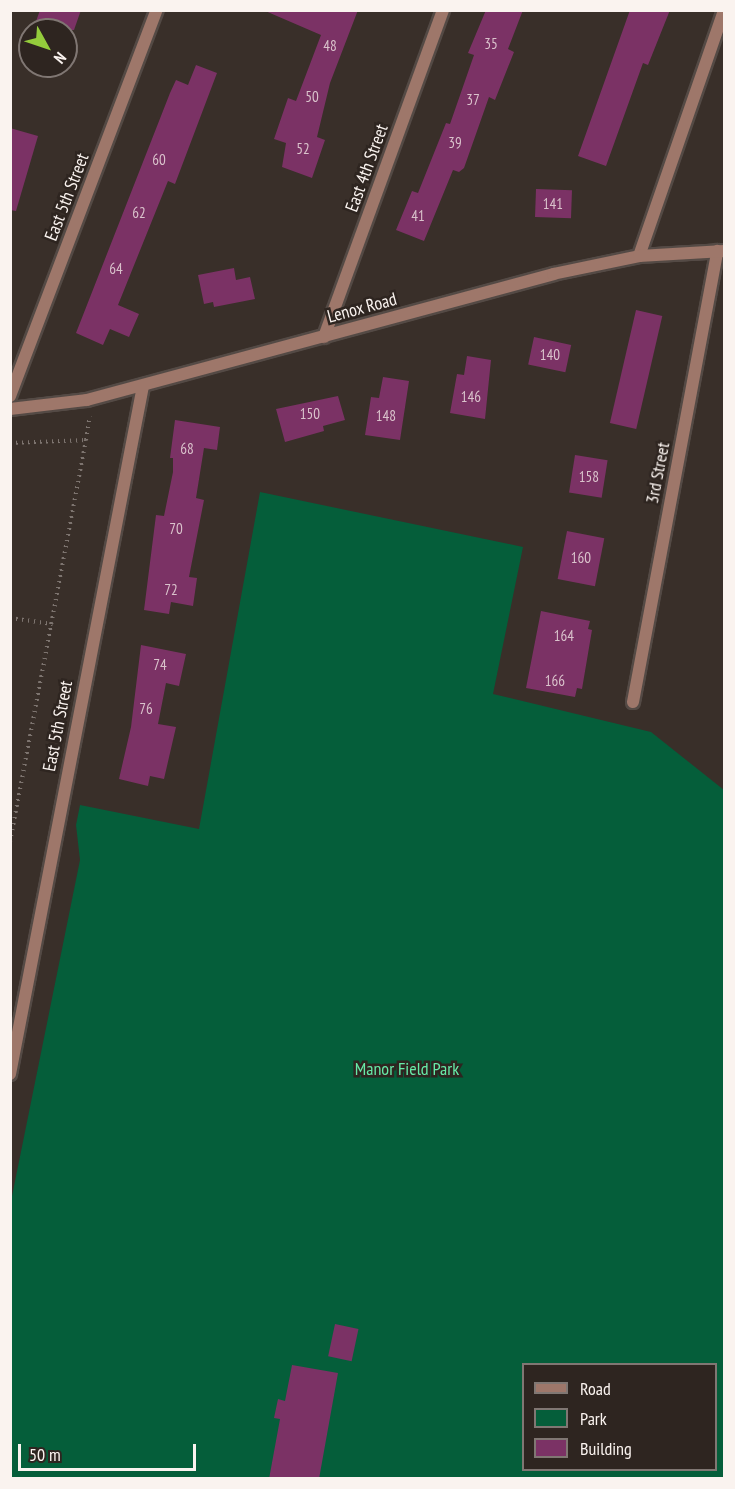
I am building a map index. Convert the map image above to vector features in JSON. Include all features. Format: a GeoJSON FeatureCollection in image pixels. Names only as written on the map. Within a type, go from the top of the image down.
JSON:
{"type":"FeatureCollection","features":[{"type":"Feature","properties":{"kind":"street","name":"East 5th Street"},"geometry":{"type":"LineString","coordinates":[[10,396],[157,10]]}},
{"type":"Feature","properties":{"kind":"street","name":"East 4th Street"},"geometry":{"type":"LineString","coordinates":[[324,337],[443,10]]}},
{"type":"Feature","properties":{"kind":"street"},"geometry":{"type":"LineString","coordinates":[[639,256],[724,10]]}},
{"type":"Feature","properties":{"kind":"street","name":"Lenox Road"},"geometry":{"type":"LineString","coordinates":[[10,409],[87,400],[553,274],[639,256],[721,251]]}},
{"type":"Feature","properties":{"kind":"street","name":"3rd Street"},"geometry":{"type":"LineString","coordinates":[[633,702],[721,251]]}},
{"type":"Feature","properties":{"kind":"street","name":"East 5th Street"},"geometry":{"type":"LineString","coordinates":[[10,1074],[143,386]]}},
{"type":"Feature","properties":{"kind":"path"},"geometry":{"type":"LineString","coordinates":[[10,842],[86,440],[91,424]]}},
{"type":"Feature","properties":{"kind":"path"},"geometry":{"type":"LineString","coordinates":[[10,443],[86,440]]}},
{"type":"Feature","properties":{"kind":"path"},"geometry":{"type":"LineString","coordinates":[[10,618],[53,624]]}},
{"type":"Feature","properties":{"kind":"green space","name":"Manor Field Park"},"geometry":{"type":"Polygon","coordinates":[[[260,492],[523,547],[493,694],[651,732],[724,790],[724,1478],[11,1478],[11,1201],[80,860],[76,825],[80,805],[199,829],[260,492]]]}},
{"type":"Feature","properties":{"kind":"building"},"geometry":{"type":"Polygon","coordinates":[[[40,10],[81,10],[78,19],[37,18],[40,10]]]}},
{"type":"Feature","properties":{"kind":"building"},"geometry":{"type":"Polygon","coordinates":[[[263,10],[358,10],[330,83],[317,137],[325,140],[312,178],[282,167],[286,143],[274,139],[288,98],[296,101],[321,35],[263,10]]]}},
{"type":"Feature","properties":{"kind":"building"},"geometry":{"type":"Polygon","coordinates":[[[486,10],[523,10],[508,49],[514,52],[495,100],[489,97],[464,168],[459,172],[453,170],[424,241],[396,230],[412,191],[418,193],[446,123],[450,124],[474,55],[468,53],[486,10]]]}},
{"type":"Feature","properties":{"kind":"building"},"geometry":{"type":"Polygon","coordinates":[[[630,10],[670,10],[648,65],[643,63],[606,166],[578,156],[630,10]]]}},
{"type":"Feature","properties":{"kind":"building"},"geometry":{"type":"Polygon","coordinates":[[[196,65],[217,73],[175,184],[168,181],[118,305],[139,314],[129,337],[110,329],[103,345],[76,333],[170,93],[176,80],[188,85],[196,65]]]}},
{"type":"Feature","properties":{"kind":"building"},"geometry":{"type":"Polygon","coordinates":[[[10,128],[38,136],[16,211],[10,210],[10,128]]]}},
{"type":"Feature","properties":{"kind":"building"},"geometry":{"type":"Polygon","coordinates":[[[536,189],[572,190],[571,218],[535,217],[536,189]]]}},
{"type":"Feature","properties":{"kind":"building"},"geometry":{"type":"Polygon","coordinates":[[[234,268],[236,280],[250,277],[255,299],[214,307],[213,302],[204,304],[198,275],[234,268]]]}},
{"type":"Feature","properties":{"kind":"building"},"geometry":{"type":"Polygon","coordinates":[[[636,310],[662,316],[636,429],[610,423],[636,310]]]}},
{"type":"Feature","properties":{"kind":"building"},"geometry":{"type":"Polygon","coordinates":[[[534,337],[571,345],[565,372],[528,364],[534,337]]]}},
{"type":"Feature","properties":{"kind":"building"},"geometry":{"type":"Polygon","coordinates":[[[467,356],[491,360],[485,419],[450,413],[457,374],[464,375],[467,356]]]}},
{"type":"Feature","properties":{"kind":"building"},"geometry":{"type":"Polygon","coordinates":[[[383,377],[409,381],[400,440],[365,435],[371,397],[379,398],[383,377]]]}},
{"type":"Feature","properties":{"kind":"building"},"geometry":{"type":"Polygon","coordinates":[[[338,396],[345,420],[323,426],[324,431],[285,442],[276,409],[338,396]]]}},
{"type":"Feature","properties":{"kind":"building"},"geometry":{"type":"Polygon","coordinates":[[[175,420],[220,427],[217,450],[204,448],[196,498],[204,500],[189,577],[197,578],[193,606],[171,602],[169,614],[144,610],[156,515],[164,516],[173,472],[173,458],[170,458],[175,420]]]}},
{"type":"Feature","properties":{"kind":"building"},"geometry":{"type":"Polygon","coordinates":[[[575,455],[608,460],[602,498],[569,493],[575,455]]]}},
{"type":"Feature","properties":{"kind":"building"},"geometry":{"type":"Polygon","coordinates":[[[567,531],[604,538],[595,586],[558,579],[567,531]]]}},
{"type":"Feature","properties":{"kind":"building"},"geometry":{"type":"Polygon","coordinates":[[[541,611],[590,621],[588,629],[592,630],[582,689],[577,688],[575,697],[526,688],[541,611]]]}},
{"type":"Feature","properties":{"kind":"building"},"geometry":{"type":"Polygon","coordinates":[[[141,645],[186,654],[179,686],[166,683],[158,724],[176,727],[164,779],[150,776],[148,786],[119,779],[131,727],[141,645]]]}},
{"type":"Feature","properties":{"kind":"building"},"geometry":{"type":"Polygon","coordinates":[[[335,1324],[358,1329],[352,1361],[328,1356],[335,1324]]]}},
{"type":"Feature","properties":{"kind":"building"},"geometry":{"type":"Polygon","coordinates":[[[292,1365],[338,1373],[319,1479],[269,1479],[280,1419],[274,1418],[278,1399],[285,1401],[292,1365]]]}}]}
